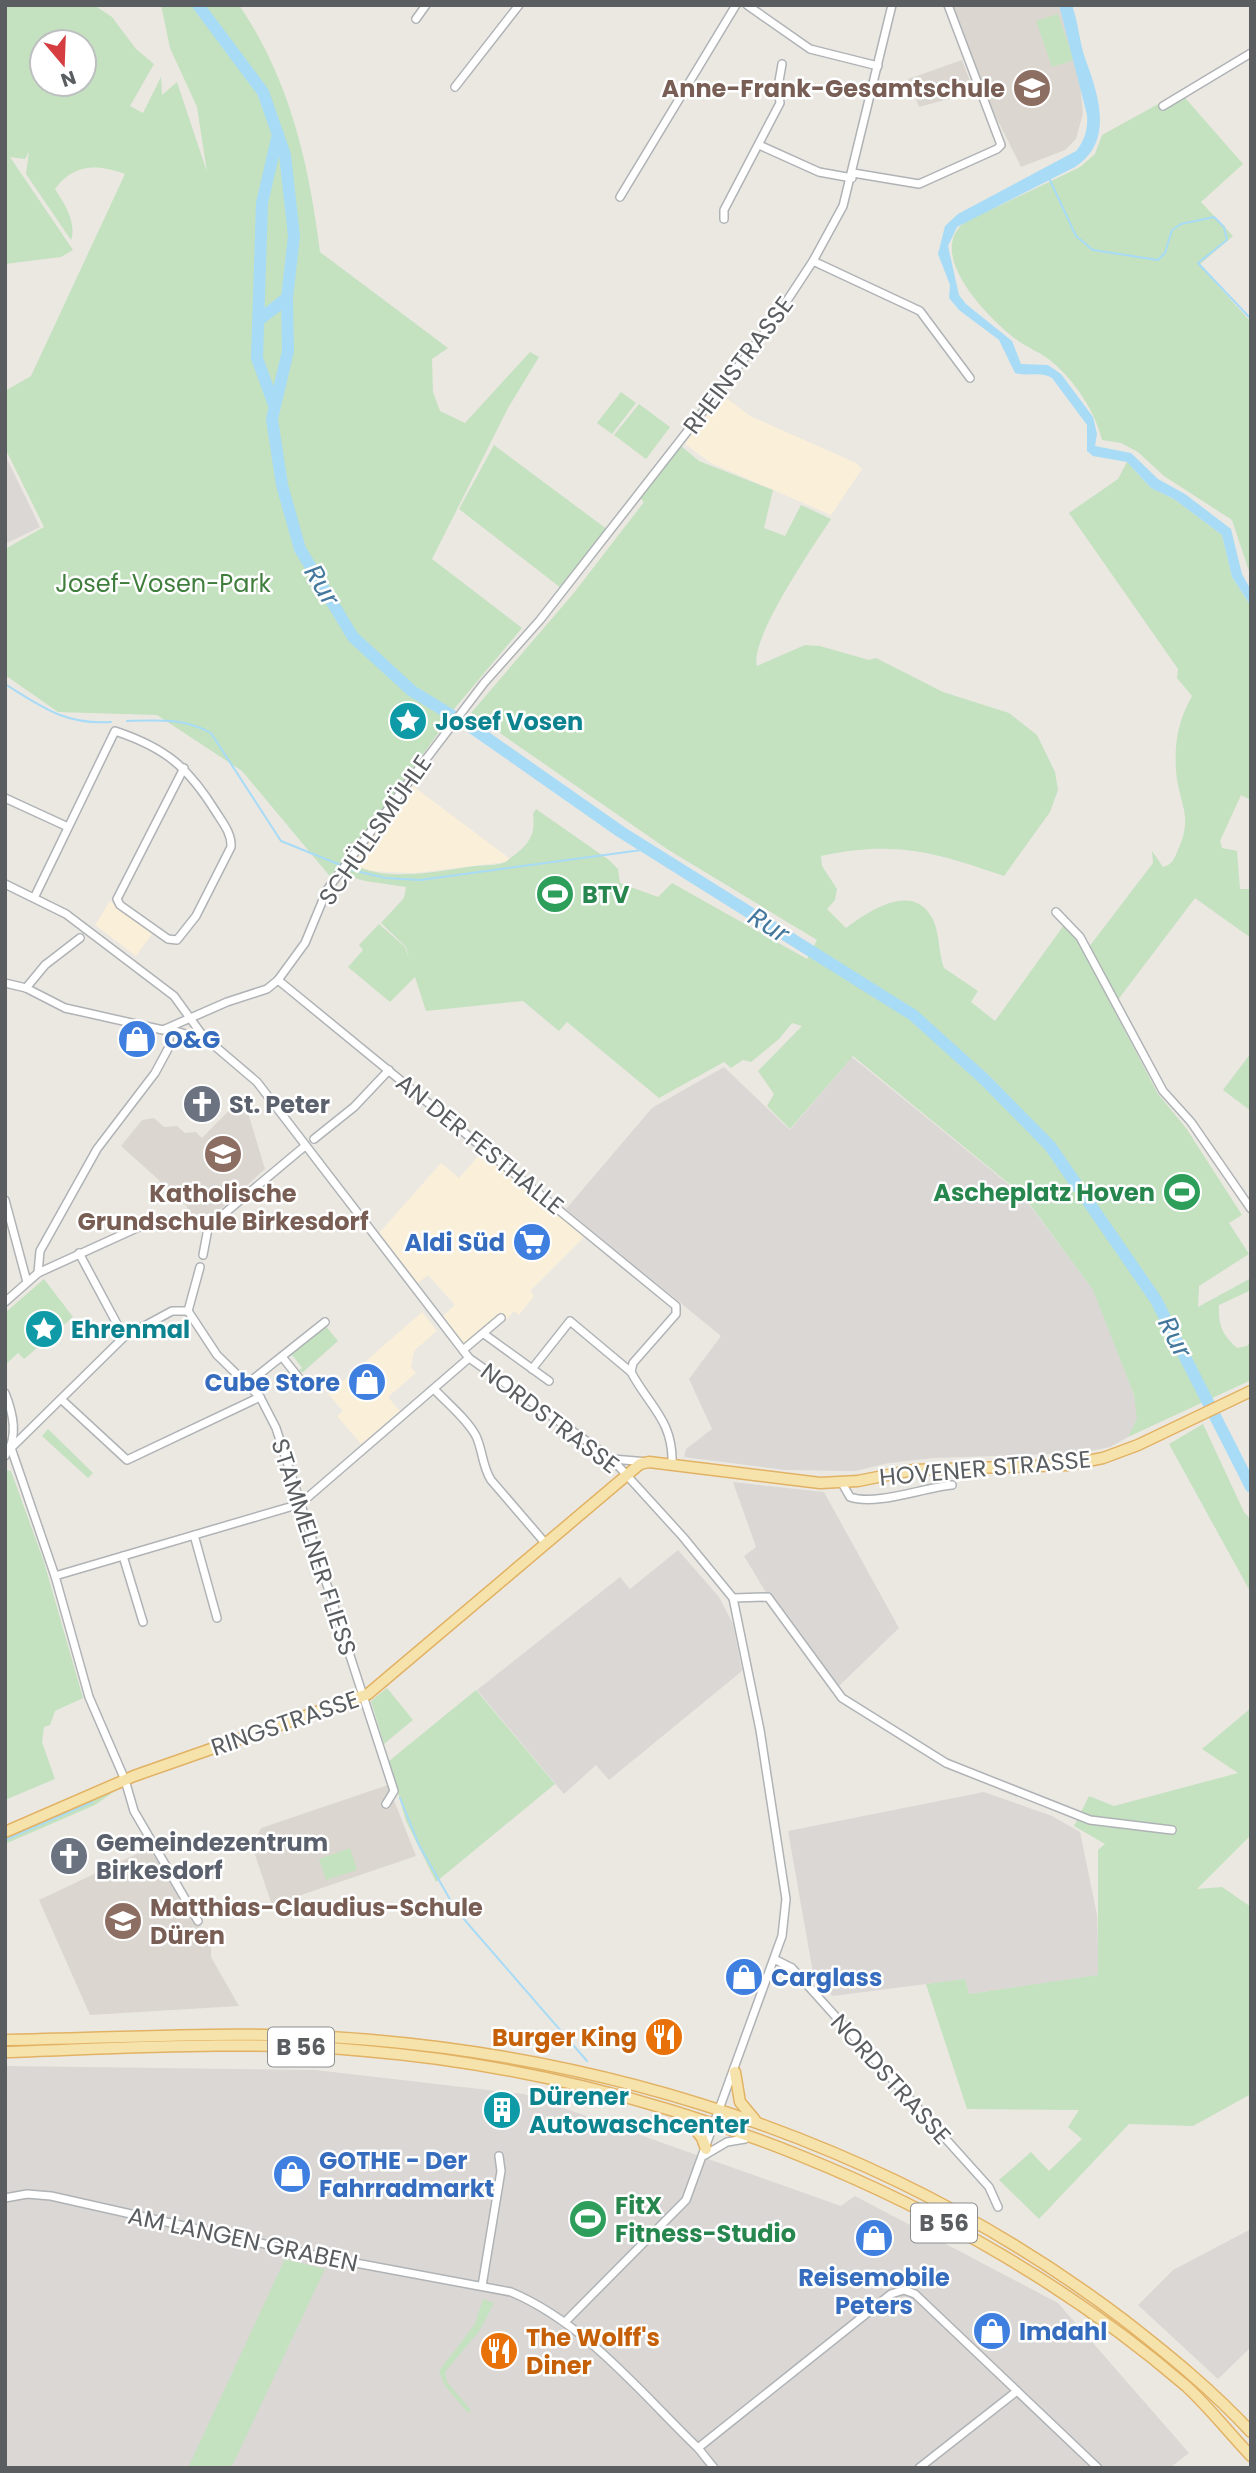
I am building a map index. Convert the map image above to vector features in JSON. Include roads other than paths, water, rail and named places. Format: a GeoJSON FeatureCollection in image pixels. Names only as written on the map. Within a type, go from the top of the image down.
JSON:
{"type":"FeatureCollection","features":[{"type":"Feature","properties":{"kind":"main road","name":"HOVENER STRASSE"},"geometry":{"type":"LineString","coordinates":[[649,1462],[800,1482],[842,1483],[913,1470],[1067,1465],[1103,1458],[1160,1435],[1246,1394]]}},
{"type":"Feature","properties":{"kind":"main road"},"geometry":{"type":"LineString","coordinates":[[626,1475],[640,1464],[649,1462]]}},
{"type":"Feature","properties":{"kind":"main road","name":"RINGSTRASSE"},"geometry":{"type":"LineString","coordinates":[[5,1832],[125,1780],[363,1697],[626,1475]]}},
{"type":"Feature","properties":{"kind":"main road","name":"B 56"},"geometry":{"type":"LineString","coordinates":[[5,2040],[259,2034],[427,2045],[569,2068],[721,2109],[755,2120],[878,2173],[977,2224],[1042,2263],[1179,2363],[1251,2432]]}},
{"type":"Feature","properties":{"kind":"main road","name":"B 56"},"geometry":{"type":"LineString","coordinates":[[5,2052],[259,2046],[364,2050],[528,2072],[716,2123],[925,2214],[978,2240],[1034,2274],[1117,2331],[1189,2389],[1251,2456]]}},
{"type":"Feature","properties":{"kind":"main road"},"geometry":{"type":"LineString","coordinates":[[734,2073],[740,2102],[755,2120]]}},
{"type":"Feature","properties":{"kind":"main road"},"geometry":{"type":"LineString","coordinates":[[682,2113],[692,2123],[705,2152]]}},
{"type":"Feature","properties":{"kind":"street"},"geometry":{"type":"LineString","coordinates":[[416,19],[426,5]]}},
{"type":"Feature","properties":{"kind":"street"},"geometry":{"type":"LineString","coordinates":[[455,87],[519,5]]}},
{"type":"Feature","properties":{"kind":"street"},"geometry":{"type":"LineString","coordinates":[[620,197],[736,5]]}},
{"type":"Feature","properties":{"kind":"street"},"geometry":{"type":"LineString","coordinates":[[747,5],[810,49],[878,66]]}},
{"type":"Feature","properties":{"kind":"street","name":"RHEINSTRASSE"},"geometry":{"type":"LineString","coordinates":[[490,675],[540,620],[671,453],[776,318],[814,261],[843,206],[892,5]]}},
{"type":"Feature","properties":{"kind":"street"},"geometry":{"type":"LineString","coordinates":[[759,145],[820,172],[919,184],[1001,145],[948,5]]}},
{"type":"Feature","properties":{"kind":"street"},"geometry":{"type":"LineString","coordinates":[[1163,106],[1251,52]]}},
{"type":"Feature","properties":{"kind":"street"},"geometry":{"type":"LineString","coordinates":[[724,219],[724,210],[780,103],[778,87],[782,64]]}},
{"type":"Feature","properties":{"kind":"street"},"geometry":{"type":"LineString","coordinates":[[814,261],[920,311],[970,378]]}},
{"type":"Feature","properties":{"kind":"street","name":"SCHÜLLSMÜHLE"},"geometry":{"type":"LineString","coordinates":[[169,1029],[227,1002],[267,989],[278,980],[305,943],[321,902],[348,861],[490,675]]}},
{"type":"Feature","properties":{"kind":"street"},"geometry":{"type":"LineString","coordinates":[[35,896],[115,731],[152,745],[184,768],[206,795],[231,843],[196,916],[177,940],[168,939],[118,902],[117,895],[184,768]]}},
{"type":"Feature","properties":{"kind":"street"},"geometry":{"type":"LineString","coordinates":[[5,798],[68,827]]}},
{"type":"Feature","properties":{"kind":"street","name":"NORDSTRASSE"},"geometry":{"type":"LineString","coordinates":[[5,884],[35,896],[77,921],[174,996],[207,1040],[253,1078],[470,1358],[612,1459],[733,1598],[760,1730],[786,1899],[776,1959],[693,2187],[680,2209],[611,2272],[565,2322]]}},
{"type":"Feature","properties":{"kind":"street"},"geometry":{"type":"LineString","coordinates":[[1056,912],[1080,937],[1163,1091],[1191,1122],[1251,1209]]}},
{"type":"Feature","properties":{"kind":"street"},"geometry":{"type":"LineString","coordinates":[[26,988],[45,965],[80,938]]}},
{"type":"Feature","properties":{"kind":"street","name":"AN DER FESTHALLE"},"geometry":{"type":"LineString","coordinates":[[278,980],[594,1237],[678,1310],[633,1363],[631,1372]]}},
{"type":"Feature","properties":{"kind":"street"},"geometry":{"type":"LineString","coordinates":[[5,983],[26,988],[65,1008],[149,1028],[169,1029],[207,1040]]}},
{"type":"Feature","properties":{"kind":"street"},"geometry":{"type":"LineString","coordinates":[[38,1273],[40,1251],[97,1149],[160,1064],[169,1047],[169,1029]]}},
{"type":"Feature","properties":{"kind":"street"},"geometry":{"type":"LineString","coordinates":[[314,1139],[354,1107],[389,1070]]}},
{"type":"Feature","properties":{"kind":"street"},"geometry":{"type":"LineString","coordinates":[[203,1255],[209,1223],[305,1146]]}},
{"type":"Feature","properties":{"kind":"street"},"geometry":{"type":"LineString","coordinates":[[5,1200],[27,1282]]}},
{"type":"Feature","properties":{"kind":"street"},"geometry":{"type":"LineString","coordinates":[[5,1302],[38,1273],[151,1223],[174,1220],[209,1223]]}},
{"type":"Feature","properties":{"kind":"street"},"geometry":{"type":"LineString","coordinates":[[79,1253],[124,1337]]}},
{"type":"Feature","properties":{"kind":"street"},"geometry":{"type":"LineString","coordinates":[[5,1456],[10,1448],[124,1337],[172,1311],[188,1311],[200,1267]]}},
{"type":"Feature","properties":{"kind":"street","name":"STAMMELNER FLIESS"},"geometry":{"type":"LineString","coordinates":[[188,1311],[217,1355],[260,1397],[276,1428],[394,1791],[386,1804]]}},
{"type":"Feature","properties":{"kind":"street"},"geometry":{"type":"LineString","coordinates":[[463,1350],[501,1318]]}},
{"type":"Feature","properties":{"kind":"street"},"geometry":{"type":"LineString","coordinates":[[531,1369],[570,1321],[631,1372],[652,1400],[668,1430],[672,1465]]}},
{"type":"Feature","properties":{"kind":"street"},"geometry":{"type":"LineString","coordinates":[[247,1384],[325,1322]]}},
{"type":"Feature","properties":{"kind":"street"},"geometry":{"type":"LineString","coordinates":[[484,1334],[549,1381]]}},
{"type":"Feature","properties":{"kind":"street"},"geometry":{"type":"LineString","coordinates":[[283,1358],[307,1388]]}},
{"type":"Feature","properties":{"kind":"street"},"geometry":{"type":"LineString","coordinates":[[55,1576],[300,1504],[470,1358]]}},
{"type":"Feature","properties":{"kind":"street"},"geometry":{"type":"LineString","coordinates":[[434,1389],[474,1433],[491,1480],[546,1544]]}},
{"type":"Feature","properties":{"kind":"street"},"geometry":{"type":"LineString","coordinates":[[5,1393],[13,1423],[10,1448],[55,1576],[89,1697],[125,1780],[138,1822],[198,1922]]}},
{"type":"Feature","properties":{"kind":"street"},"geometry":{"type":"LineString","coordinates":[[62,1400],[130,1460],[260,1397]]}},
{"type":"Feature","properties":{"kind":"street"},"geometry":{"type":"LineString","coordinates":[[612,1459],[649,1462]]}},
{"type":"Feature","properties":{"kind":"street","name":"HOVENER STRASSE"},"geometry":{"type":"LineString","coordinates":[[842,1483],[850,1497],[873,1501],[923,1488],[952,1485]]}},
{"type":"Feature","properties":{"kind":"street"},"geometry":{"type":"LineString","coordinates":[[194,1535],[217,1618]]}},
{"type":"Feature","properties":{"kind":"street"},"geometry":{"type":"LineString","coordinates":[[122,1556],[143,1622]]}},
{"type":"Feature","properties":{"kind":"street"},"geometry":{"type":"LineString","coordinates":[[733,1598],[768,1597],[842,1698],[946,1763],[1090,1820],[1172,1830]]}},
{"type":"Feature","properties":{"kind":"street","name":"NORDSTRASSE"},"geometry":{"type":"LineString","coordinates":[[776,1959],[792,1968],[989,2187],[998,2207]]}},
{"type":"Feature","properties":{"kind":"street"},"geometry":{"type":"LineString","coordinates":[[705,2152],[734,2140],[758,2139]]}},
{"type":"Feature","properties":{"kind":"street"},"geometry":{"type":"LineString","coordinates":[[482,2286],[501,2171],[499,2156]]}},
{"type":"Feature","properties":{"kind":"street","name":"AM LANGEN GRABEN"},"geometry":{"type":"LineString","coordinates":[[5,2198],[27,2194],[51,2196],[318,2256],[482,2286],[536,2302],[565,2322],[698,2448],[714,2468]]}},
{"type":"Feature","properties":{"kind":"street"},"geometry":{"type":"LineString","coordinates":[[698,2448],[897,2291],[915,2294],[1098,2468]]}},
{"type":"Feature","properties":{"kind":"street"},"geometry":{"type":"LineString","coordinates":[[919,2468],[1017,2391]]}},
{"type":"Feature","properties":{"kind":"water"},"geometry":{"type":"Polygon","coordinates":[[[1059,5],[1072,5],[1095,87],[1100,116],[1095,144],[1075,167],[957,227],[948,246],[959,295],[966,304],[1012,341],[1021,364],[1048,365],[1061,374],[1093,417],[1097,434],[1095,446],[1131,453],[1158,479],[1185,494],[1231,529],[1242,574],[1251,590],[1251,606],[1232,577],[1222,535],[1174,499],[1151,488],[1127,462],[1093,456],[1087,451],[1087,425],[1052,378],[1015,373],[999,340],[959,310],[949,298],[950,285],[938,254],[945,226],[958,214],[1076,151],[1084,138],[1087,115],[1059,5]]]}},
{"type":"Feature","properties":{"kind":"waterway","name":"Rur"},"geometry":{"type":"LineString","coordinates":[[198,5],[263,92],[285,155],[294,236],[287,298],[288,351],[272,419],[282,485],[300,549],[353,637],[412,691],[471,727],[621,832],[913,1015],[984,1079],[1050,1146],[1156,1300],[1251,1487]]}},
{"type":"Feature","properties":{"kind":"waterway","name":"Rur"},"geometry":{"type":"LineString","coordinates":[[274,405],[257,358],[262,203],[278,134]]}},
{"type":"Feature","properties":{"kind":"waterway"},"geometry":{"type":"LineString","coordinates":[[1049,178],[1076,236],[1093,250],[1158,260],[1165,253],[1172,230],[1181,224],[1214,217],[1224,227],[1227,240],[1198,263],[1251,319]]}},
{"type":"Feature","properties":{"kind":"waterway","name":"Rur"},"geometry":{"type":"LineString","coordinates":[[259,320],[287,298]]}},
{"type":"Feature","properties":{"kind":"waterway"},"geometry":{"type":"LineString","coordinates":[[5,684],[55,713],[80,721],[111,722]]}},
{"type":"Feature","properties":{"kind":"waterway"},"geometry":{"type":"LineString","coordinates":[[127,721],[181,722],[211,733],[281,841],[343,866]]}},
{"type":"Feature","properties":{"kind":"waterway"},"geometry":{"type":"LineString","coordinates":[[348,869],[386,878],[420,880],[649,849]]}},
{"type":"Feature","properties":{"kind":"waterway","name":"STAMMELNER FLIESS"},"geometry":{"type":"LineString","coordinates":[[400,1798],[419,1845],[456,1910],[587,2061]]}},
{"type":"Feature","properties":{"kind":"waterway"},"geometry":{"type":"LineString","coordinates":[[5,1840],[92,1802]]}},
{"type":"Feature","properties":{"kind":"place","name":"Anne-Frank-Gesamtschule"},"geometry":{"type":"Point","coordinates":[1032,88]}},
{"type":"Feature","properties":{"kind":"place","name":"Josef Vosen"},"geometry":{"type":"Point","coordinates":[408,721]}},
{"type":"Feature","properties":{"kind":"place","name":"BTV"},"geometry":{"type":"Point","coordinates":[555,894]}},
{"type":"Feature","properties":{"kind":"place","name":"O&G"},"geometry":{"type":"Point","coordinates":[137,1039]}},
{"type":"Feature","properties":{"kind":"place","name":"St. Peter"},"geometry":{"type":"Point","coordinates":[202,1104]}},
{"type":"Feature","properties":{"kind":"place","name":"Katholische Grundschule Birkesdorf"},"geometry":{"type":"Point","coordinates":[223,1154]}},
{"type":"Feature","properties":{"kind":"place","name":"Ascheplatz Hoven"},"geometry":{"type":"Point","coordinates":[1182,1192]}},
{"type":"Feature","properties":{"kind":"place","name":"Aldi Süd"},"geometry":{"type":"Point","coordinates":[532,1242]}},
{"type":"Feature","properties":{"kind":"place","name":"Ehrenmal"},"geometry":{"type":"Point","coordinates":[44,1329]}},
{"type":"Feature","properties":{"kind":"place","name":"Cube Store"},"geometry":{"type":"Point","coordinates":[367,1382]}},
{"type":"Feature","properties":{"kind":"place","name":"Gemeindezentrum Birkesdorf"},"geometry":{"type":"Point","coordinates":[69,1856]}},
{"type":"Feature","properties":{"kind":"place","name":"Matthias-Claudius-Schule Düren"},"geometry":{"type":"Point","coordinates":[123,1921]}},
{"type":"Feature","properties":{"kind":"place","name":"Carglass"},"geometry":{"type":"Point","coordinates":[744,1977]}},
{"type":"Feature","properties":{"kind":"place","name":"Burger King"},"geometry":{"type":"Point","coordinates":[664,2037]}},
{"type":"Feature","properties":{"kind":"place","name":"Dürener Autowaschcenter"},"geometry":{"type":"Point","coordinates":[502,2110]}},
{"type":"Feature","properties":{"kind":"place","name":"GOTHE - Der Fahrradmarkt"},"geometry":{"type":"Point","coordinates":[292,2174]}},
{"type":"Feature","properties":{"kind":"place","name":"FitX Fitness-Studio"},"geometry":{"type":"Point","coordinates":[588,2219]}},
{"type":"Feature","properties":{"kind":"place","name":"Reisemobile Peters"},"geometry":{"type":"Point","coordinates":[874,2238]}},
{"type":"Feature","properties":{"kind":"place","name":"Imdahl"},"geometry":{"type":"Point","coordinates":[992,2331]}},
{"type":"Feature","properties":{"kind":"place","name":"The Wolff's Diner"},"geometry":{"type":"Point","coordinates":[499,2351]}},
{"type":"Feature","properties":{"kind":"park label","name":"Josef-Vosen-Park"},"geometry":{"type":"Point","coordinates":[163,583]}}]}
